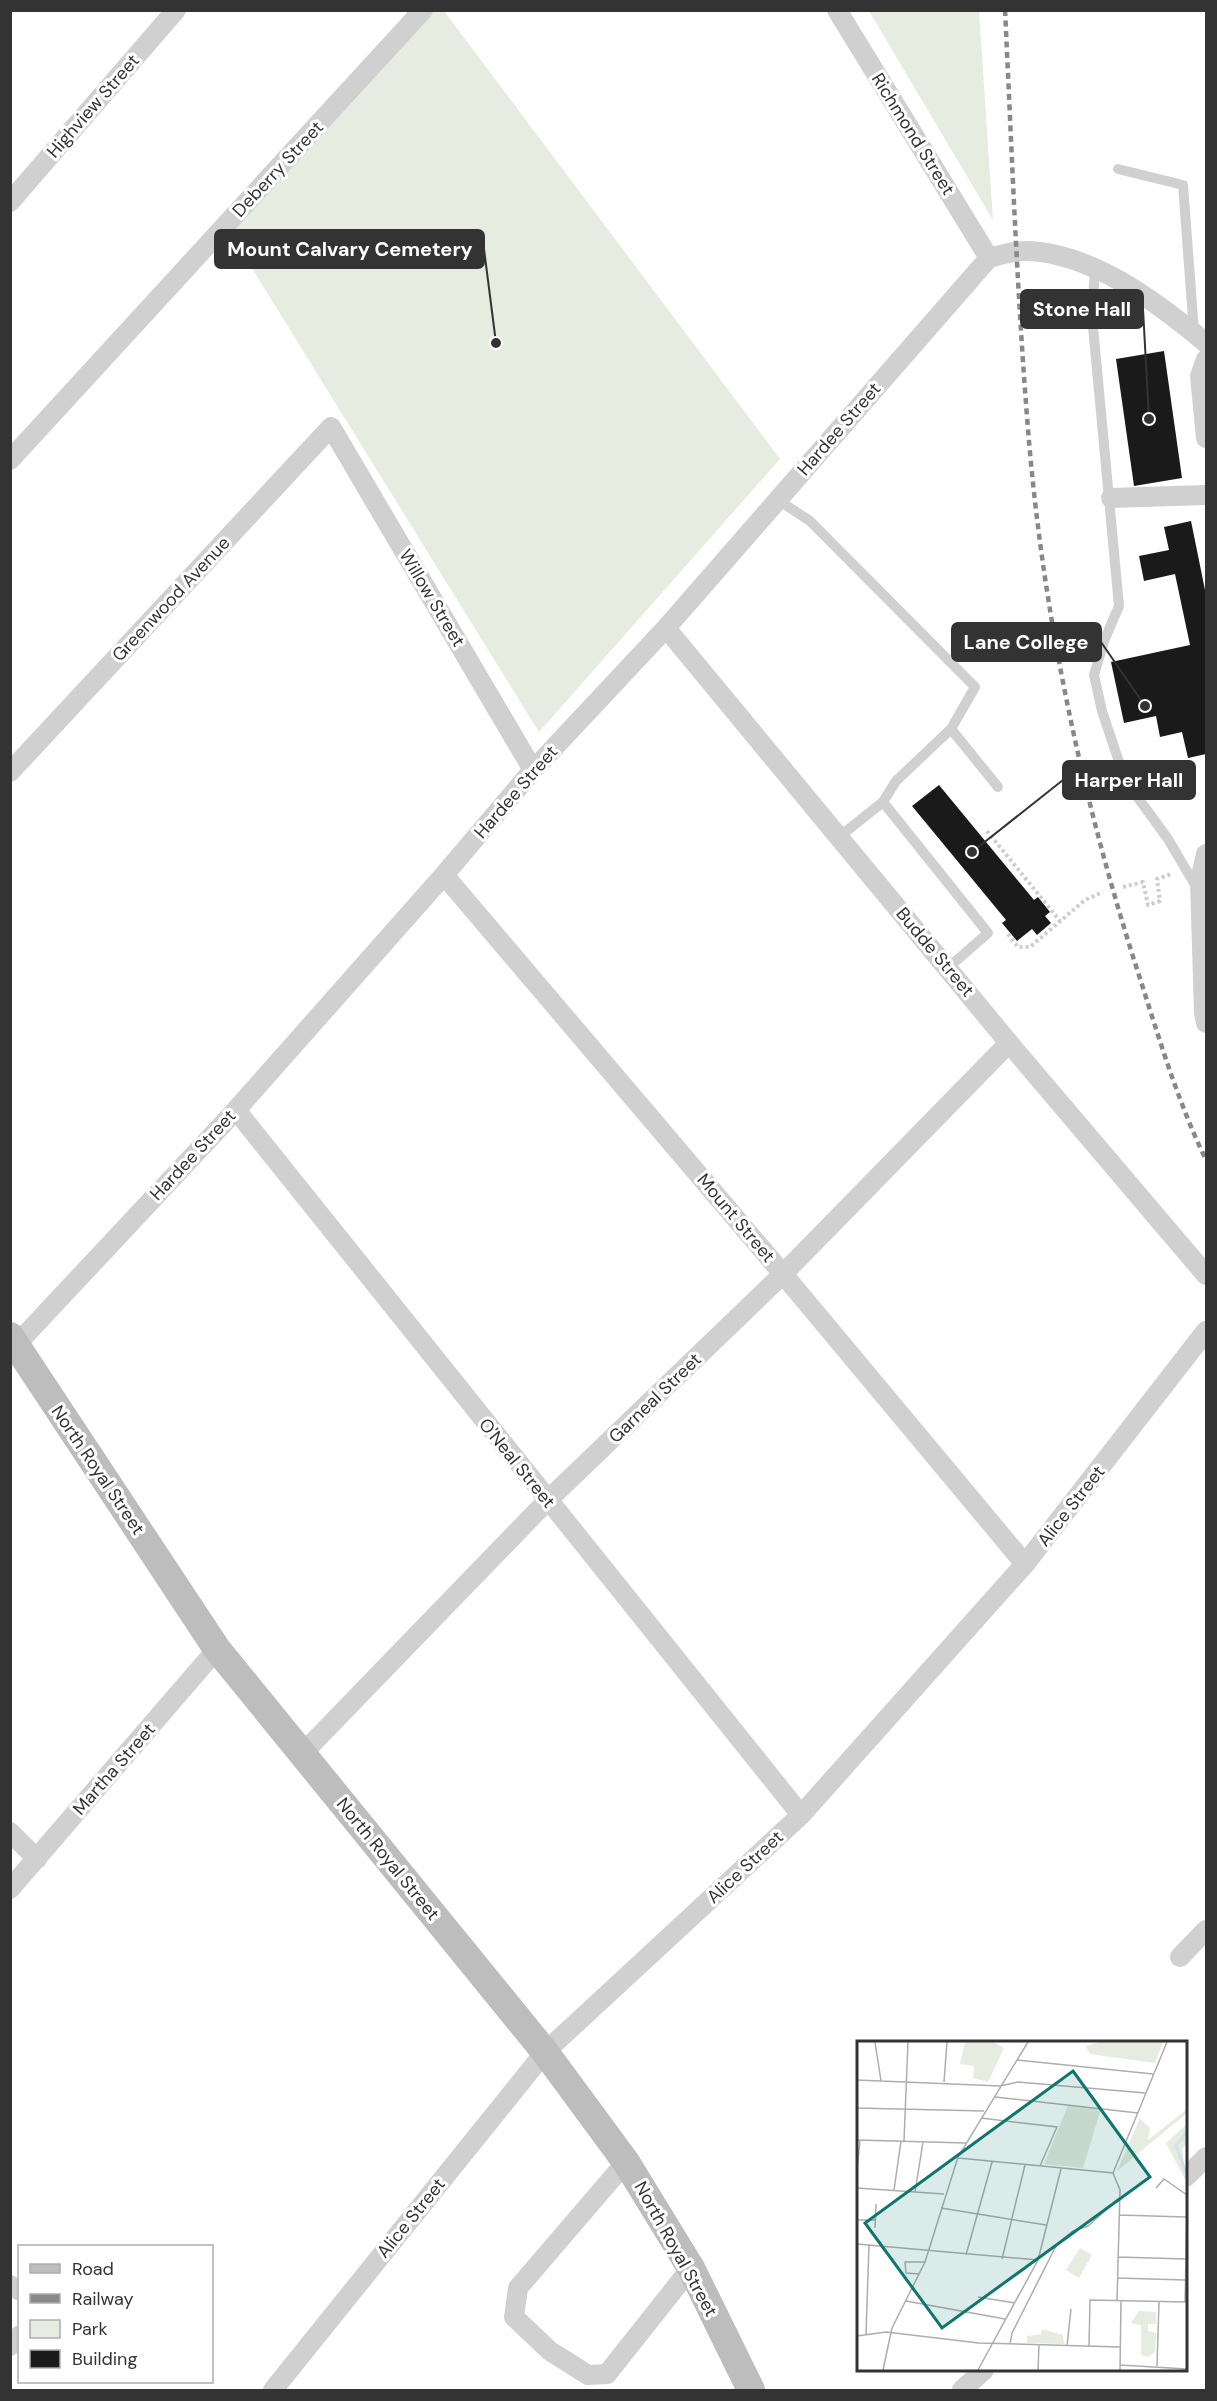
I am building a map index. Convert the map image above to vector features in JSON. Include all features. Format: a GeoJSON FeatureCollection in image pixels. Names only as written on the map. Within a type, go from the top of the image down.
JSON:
{"type":"FeatureCollection","features":[{"type":"Feature","properties":{"kind":"main road","name":"North Royal Street"},"geometry":{"type":"LineString","coordinates":[[13,1341],[217,1649],[545,2052],[626,2162],[691,2268],[751,2391]]}},
{"type":"Feature","properties":{"kind":"street","name":"Highview Street"},"geometry":{"type":"LineString","coordinates":[[10,202],[176,10]]}},
{"type":"Feature","properties":{"kind":"street","name":"Deberry Street"},"geometry":{"type":"LineString","coordinates":[[10,460],[423,10]]}},
{"type":"Feature","properties":{"kind":"street","name":"Richmond Street"},"geometry":{"type":"LineString","coordinates":[[837,10],[989,258]]}},
{"type":"Feature","properties":{"kind":"street"},"geometry":{"type":"LineString","coordinates":[[989,258],[1022,251],[1071,258],[1095,269],[1152,303],[1200,338]]}},
{"type":"Feature","properties":{"kind":"street","name":"Hardee Street"},"geometry":{"type":"LineString","coordinates":[[13,1341],[236,1110],[444,875],[533,770],[666,627],[989,258]]}},
{"type":"Feature","properties":{"kind":"street"},"geometry":{"type":"LineString","coordinates":[[1206,359],[1200,376],[1206,438]]}},
{"type":"Feature","properties":{"kind":"street","name":"Willow Street"},"geometry":{"type":"LineString","coordinates":[[331,427],[533,770]]}},
{"type":"Feature","properties":{"kind":"street","name":"Greenwood Avenue"},"geometry":{"type":"LineString","coordinates":[[10,772],[331,427]]}},
{"type":"Feature","properties":{"kind":"street"},"geometry":{"type":"LineString","coordinates":[[1111,498],[1206,495]]}},
{"type":"Feature","properties":{"kind":"street","name":"Budde Street"},"geometry":{"type":"LineString","coordinates":[[666,627],[1010,1043],[1206,1275]]}},
{"type":"Feature","properties":{"kind":"street"},"geometry":{"type":"LineString","coordinates":[[1206,854],[1200,881],[1206,1023]]}},
{"type":"Feature","properties":{"kind":"street","name":"Mount Street"},"geometry":{"type":"LineString","coordinates":[[444,875],[783,1274],[1025,1564]]}},
{"type":"Feature","properties":{"kind":"street","name":"Garneal Street"},"geometry":{"type":"LineString","coordinates":[[302,1754],[547,1501],[783,1274],[1010,1043]]}},
{"type":"Feature","properties":{"kind":"street","name":"O'Neal Street"},"geometry":{"type":"LineString","coordinates":[[236,1110],[547,1501],[801,1815]]}},
{"type":"Feature","properties":{"kind":"street","name":"Alice Street"},"geometry":{"type":"LineString","coordinates":[[273,2391],[545,2052],[801,1815],[1025,1564],[1206,1331]]}},
{"type":"Feature","properties":{"kind":"street","name":"Martha Street"},"geometry":{"type":"LineString","coordinates":[[10,1889],[217,1649]]}},
{"type":"Feature","properties":{"kind":"street"},"geometry":{"type":"LineString","coordinates":[[10,1832],[37,1859]]}},
{"type":"Feature","properties":{"kind":"street"},"geometry":{"type":"LineString","coordinates":[[1180,1957],[1206,1930]]}},
{"type":"Feature","properties":{"kind":"street"},"geometry":{"type":"LineString","coordinates":[[1187,2175],[1206,2157]]}},
{"type":"Feature","properties":{"kind":"street"},"geometry":{"type":"LineString","coordinates":[[626,2162],[518,2288],[514,2317],[550,2351],[588,2375],[607,2374],[691,2268]]}},
{"type":"Feature","properties":{"kind":"street"},"geometry":{"type":"LineString","coordinates":[[962,2391],[983,2371]]}},
{"type":"Feature","properties":{"kind":"lane"},"geometry":{"type":"LineString","coordinates":[[1119,169],[1184,185],[1200,338]]}},
{"type":"Feature","properties":{"kind":"lane"},"geometry":{"type":"LineString","coordinates":[[1095,269],[1092,316],[1111,498],[1119,606],[1104,641],[1095,675],[1102,711],[1125,780],[1167,839],[1186,874],[1201,894]]}},
{"type":"Feature","properties":{"kind":"lane"},"geometry":{"type":"LineString","coordinates":[[778,500],[810,521],[975,687],[951,729],[896,781],[883,802],[839,837]]}},
{"type":"Feature","properties":{"kind":"lane"},"geometry":{"type":"LineString","coordinates":[[951,729],[998,787]]}},
{"type":"Feature","properties":{"kind":"lane"},"geometry":{"type":"LineString","coordinates":[[883,802],[988,933],[948,968]]}},
{"type":"Feature","properties":{"kind":"path"},"geometry":{"type":"LineString","coordinates":[[987,831],[1060,921]]}},
{"type":"Feature","properties":{"kind":"path"},"geometry":{"type":"LineString","coordinates":[[1123,887],[1143,882],[1148,905],[1160,901],[1159,878]]}},
{"type":"Feature","properties":{"kind":"path"},"geometry":{"type":"LineString","coordinates":[[1008,934],[1018,947],[1024,949],[1085,900],[1103,892]]}},
{"type":"Feature","properties":{"kind":"green space"},"geometry":{"type":"Polygon","coordinates":[[[427,11],[444,11],[780,459],[539,732],[227,228],[427,11]]]}},
{"type":"Feature","properties":{"kind":"green space"},"geometry":{"type":"Polygon","coordinates":[[[869,11],[979,11],[993,220],[869,11]]]}},
{"type":"Feature","properties":{"kind":"building"},"geometry":{"type":"Polygon","coordinates":[[[1164,351],[1182,478],[1134,486],[1116,359],[1164,351]]]}},
{"type":"Feature","properties":{"kind":"building"},"geometry":{"type":"Polygon","coordinates":[[[1191,521],[1206,595],[1206,754],[1188,758],[1182,732],[1160,737],[1156,716],[1124,723],[1111,662],[1190,645],[1175,574],[1144,581],[1139,556],[1169,550],[1164,527],[1191,521]]]}},
{"type":"Feature","properties":{"kind":"building"},"geometry":{"type":"Polygon","coordinates":[[[939,785],[1034,900],[1038,897],[1050,912],[1045,916],[1051,923],[1037,935],[1032,929],[1017,941],[1002,923],[1006,920],[912,806],[939,785]]]}},
{"type":"Feature","properties":{"kind":"railway"},"geometry":{"type":"LineString","coordinates":[[1005,10],[1018,280],[1029,441],[1044,574],[1055,640],[1082,772],[1117,902],[1168,1064],[1185,1113],[1206,1160]]}},
{"type":"Feature","properties":{"kind":"place","name":"Mount Calvary Cemetery"},"geometry":{"type":"Point","coordinates":[496,343]}},
{"type":"Feature","properties":{"kind":"place","name":"Stone Hall"},"geometry":{"type":"Point","coordinates":[1149,419]}},
{"type":"Feature","properties":{"kind":"place","name":"Lane College"},"geometry":{"type":"Point","coordinates":[1145,706]}},
{"type":"Feature","properties":{"kind":"place","name":"Harper Hall"},"geometry":{"type":"Point","coordinates":[972,852]}}]}
